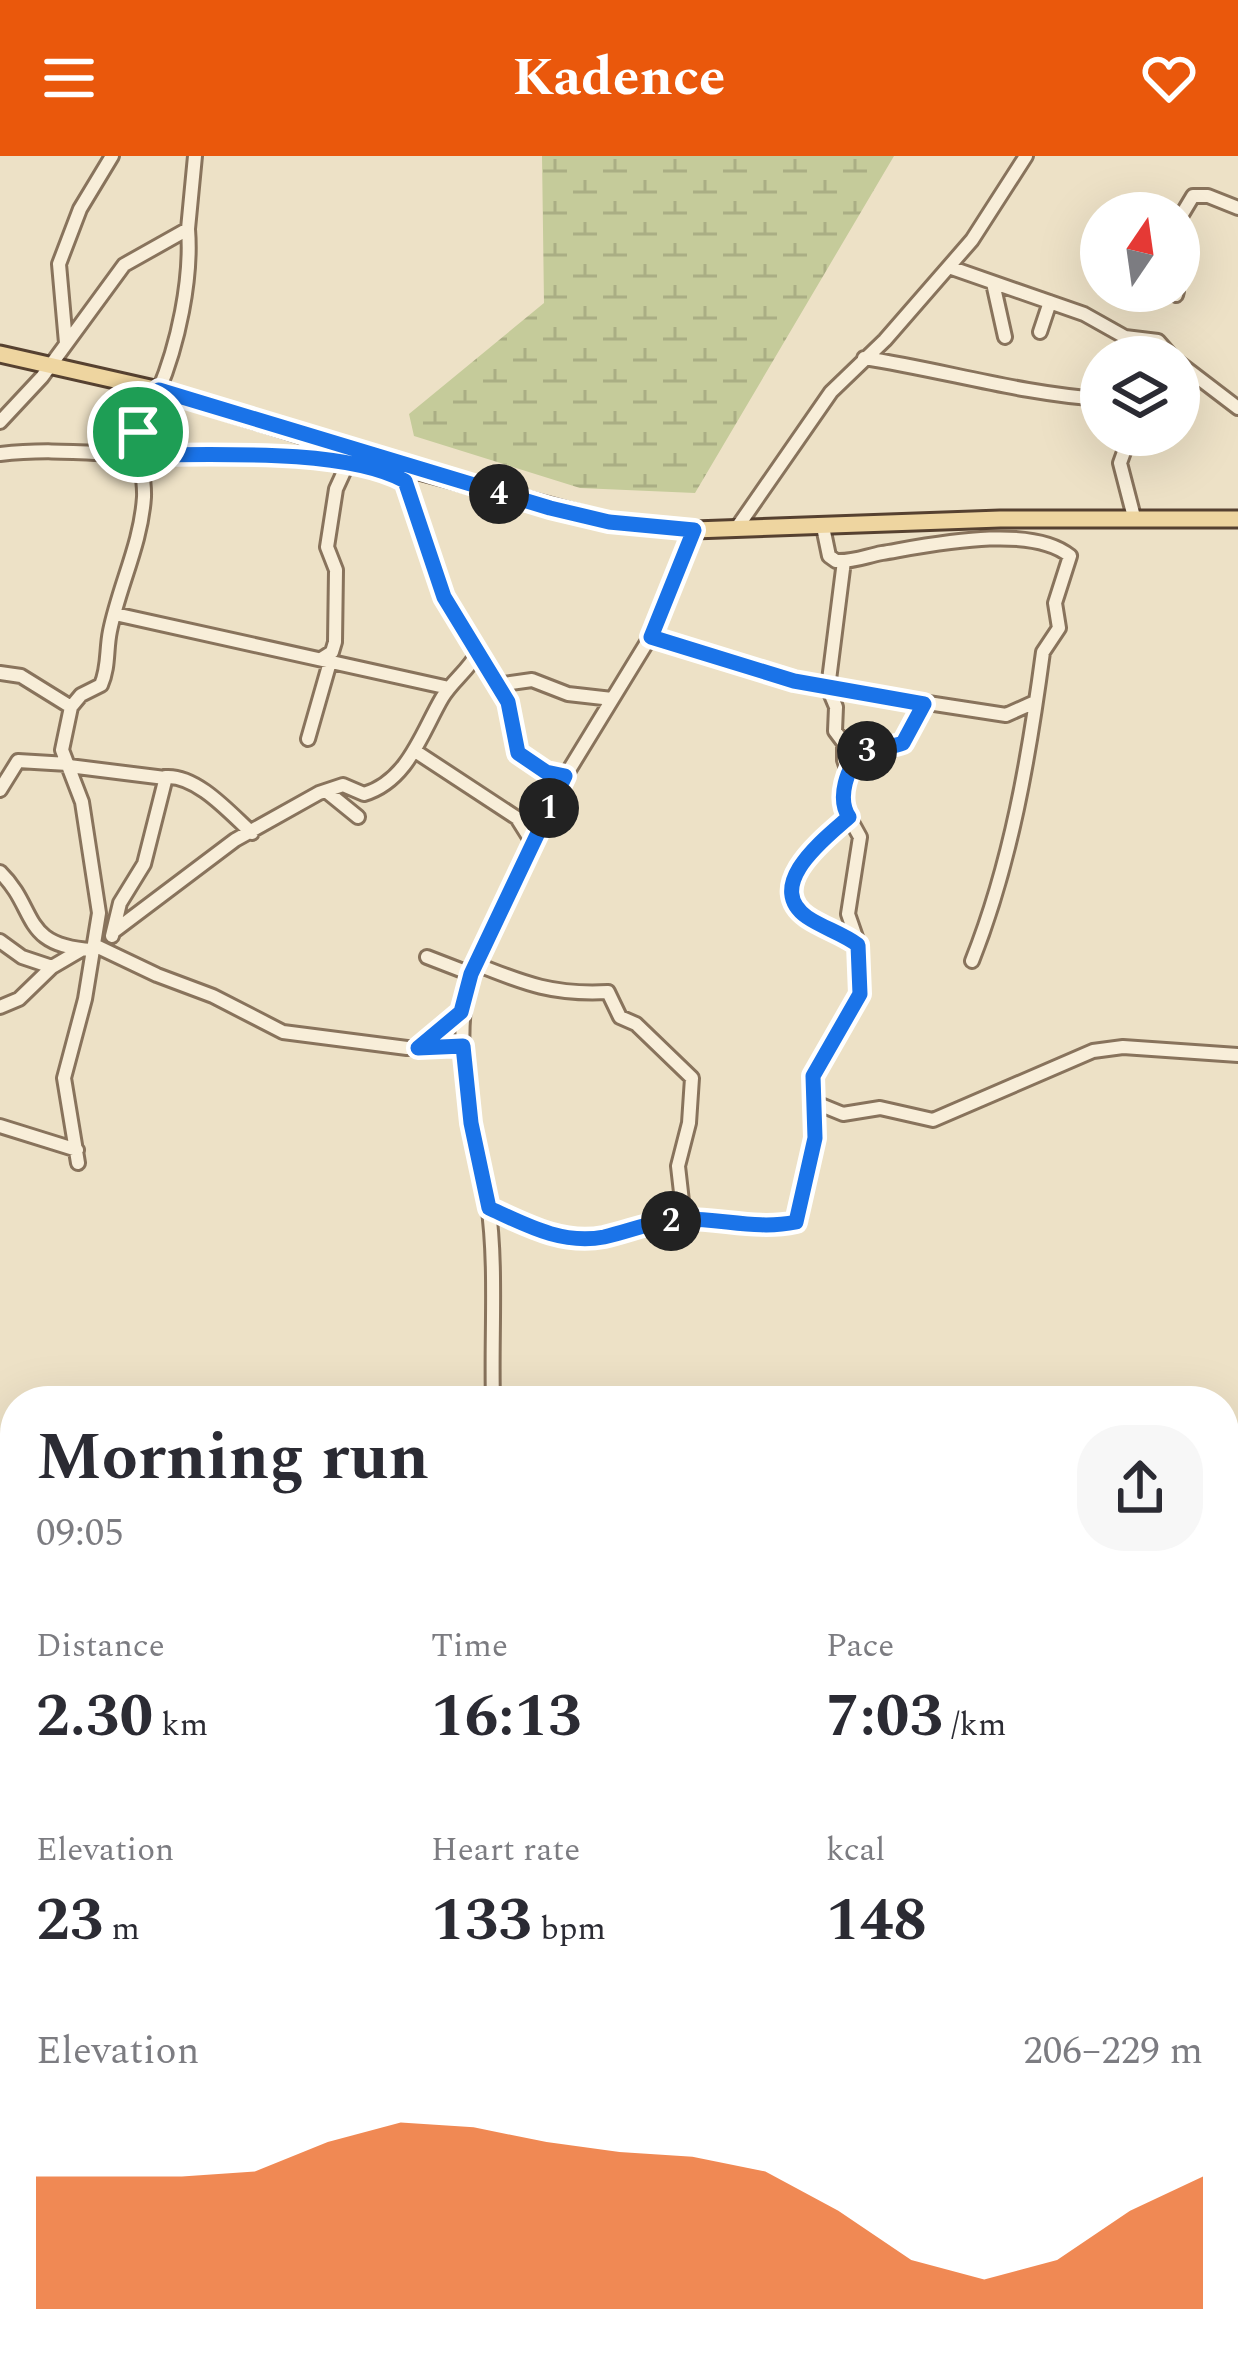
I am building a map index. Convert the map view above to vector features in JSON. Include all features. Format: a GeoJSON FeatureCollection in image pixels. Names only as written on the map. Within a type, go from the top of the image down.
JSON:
{"type":"FeatureCollection","features":[{"type":"Feature","properties":{"kind":"main road"},"geometry":{"type":"LineString","coordinates":[[0,354],[159,390],[403,473],[609,522],[694,530],[1237,517]]}},
{"type":"Feature","properties":{"kind":"street"},"geometry":{"type":"LineString","coordinates":[[66,344],[59,264],[80,209],[112,156]]}},
{"type":"Feature","properties":{"kind":"street"},"geometry":{"type":"LineString","coordinates":[[0,1126],[78,1156],[64,1078],[80,1022],[98,898],[82,802],[62,750],[71,707],[103,682],[115,614],[131,564],[143,509],[139,427],[159,390],[187,269],[195,156]]}},
{"type":"Feature","properties":{"kind":"street"},"geometry":{"type":"LineString","coordinates":[[736,529],[805,426],[972,239],[1025,156]]}},
{"type":"Feature","properties":{"kind":"street"},"geometry":{"type":"LineString","coordinates":[[1200,196],[1238,208]]}},
{"type":"Feature","properties":{"kind":"street"},"geometry":{"type":"LineString","coordinates":[[0,422],[50,365],[124,266],[188,229]]}},
{"type":"Feature","properties":{"kind":"street"},"geometry":{"type":"LineString","coordinates":[[950,267],[1103,321],[1124,336]]}},
{"type":"Feature","properties":{"kind":"street"},"geometry":{"type":"LineString","coordinates":[[993,283],[1005,337]]}},
{"type":"Feature","properties":{"kind":"street"},"geometry":{"type":"LineString","coordinates":[[1040,332],[1050,302]]}},
{"type":"Feature","properties":{"kind":"street"},"geometry":{"type":"LineString","coordinates":[[864,358],[1080,396]]}},
{"type":"Feature","properties":{"kind":"street"},"geometry":{"type":"LineString","coordinates":[[1200,379],[1238,408]]}},
{"type":"Feature","properties":{"kind":"street"},"geometry":{"type":"LineString","coordinates":[[0,454],[46,449],[215,455],[403,473],[444,597],[508,702],[518,753],[546,772],[565,776]]}},
{"type":"Feature","properties":{"kind":"street"},"geometry":{"type":"LineString","coordinates":[[1121,456],[1120,470],[1134,517]]}},
{"type":"Feature","properties":{"kind":"street"},"geometry":{"type":"LineString","coordinates":[[308,739],[325,660],[335,642],[336,570],[327,547],[336,489],[347,465]]}},
{"type":"Feature","properties":{"kind":"street"},"geometry":{"type":"LineString","coordinates":[[823,527],[829,556],[844,561],[978,539],[1009,539],[1066,551],[1070,563],[1055,603],[1059,628],[1042,652],[1011,836],[972,961]]}},
{"type":"Feature","properties":{"kind":"street"},"geometry":{"type":"LineString","coordinates":[[493,1386],[489,1208],[471,1123],[461,1012],[473,969],[565,776],[651,637],[694,530]]}},
{"type":"Feature","properties":{"kind":"street"},"geometry":{"type":"LineString","coordinates":[[844,561],[828,688],[836,706],[835,731],[844,743],[850,776]]}},
{"type":"Feature","properties":{"kind":"street"},"geometry":{"type":"LineString","coordinates":[[115,614],[449,688]]}},
{"type":"Feature","properties":{"kind":"street"},"geometry":{"type":"LineString","coordinates":[[651,637],[828,688],[924,704],[1006,715],[1036,701]]}},
{"type":"Feature","properties":{"kind":"street"},"geometry":{"type":"LineString","coordinates":[[0,1007],[19,999],[52,967],[93,949],[226,845],[326,791],[344,785],[371,793],[416,751],[449,688],[478,652]]}},
{"type":"Feature","properties":{"kind":"street"},"geometry":{"type":"LineString","coordinates":[[0,673],[21,676],[71,707]]}},
{"type":"Feature","properties":{"kind":"street"},"geometry":{"type":"LineString","coordinates":[[497,685],[532,680],[568,694],[612,699]]}},
{"type":"Feature","properties":{"kind":"street"},"geometry":{"type":"LineString","coordinates":[[489,1208],[537,1230],[572,1239],[600,1238],[684,1219],[757,1227],[799,1220],[815,1138],[816,1068],[860,994],[858,945],[848,914],[860,844],[843,801],[850,776],[867,751],[903,743],[924,704]]}},
{"type":"Feature","properties":{"kind":"street"},"geometry":{"type":"LineString","coordinates":[[416,751],[517,818],[534,845]]}},
{"type":"Feature","properties":{"kind":"street"},"geometry":{"type":"LineString","coordinates":[[0,790],[18,760],[174,776],[193,785],[252,832]]}},
{"type":"Feature","properties":{"kind":"street"},"geometry":{"type":"LineString","coordinates":[[113,932],[119,903],[146,858],[165,778]]}},
{"type":"Feature","properties":{"kind":"street"},"geometry":{"type":"LineString","coordinates":[[326,791],[358,817]]}},
{"type":"Feature","properties":{"kind":"street"},"geometry":{"type":"LineString","coordinates":[[849,817],[802,860],[794,896],[807,916],[858,945]]}},
{"type":"Feature","properties":{"kind":"street"},"geometry":{"type":"LineString","coordinates":[[0,872],[28,919],[54,943],[93,949],[283,1031],[418,1048],[463,1046]]}},
{"type":"Feature","properties":{"kind":"street"},"geometry":{"type":"LineString","coordinates":[[0,941],[22,957],[52,967]]}},
{"type":"Feature","properties":{"kind":"street"},"geometry":{"type":"LineString","coordinates":[[427,958],[549,991],[608,992],[620,1017],[636,1024],[693,1080],[678,1166],[684,1219]]}},
{"type":"Feature","properties":{"kind":"street"},"geometry":{"type":"LineString","coordinates":[[418,1048],[461,1012]]}},
{"type":"Feature","properties":{"kind":"street"},"geometry":{"type":"LineString","coordinates":[[816,1103],[843,1114],[880,1108],[933,1120],[1093,1051],[1123,1047],[1238,1055]]}},
{"type":"Feature","properties":{"kind":"green space"},"geometry":{"type":"Polygon","coordinates":[[[542,156],[894,156],[695,493],[580,488],[414,436],[409,414],[544,303],[542,156]]]}},
{"type":"Feature","properties":{"kind":"route"},"geometry":{"type":"LineString","coordinates":[[159,390],[550,508],[609,522],[694,530],[651,637],[794,681],[924,704],[903,743],[867,751],[859,758],[843,792],[849,817],[802,860],[796,873],[794,896],[803,913],[858,945],[860,992],[813,1076],[815,1138],[796,1222],[757,1227],[684,1219],[600,1238],[572,1239],[537,1230],[489,1208],[471,1123],[463,1046],[418,1048],[461,1012],[471,974],[565,776],[546,772],[518,753],[508,702],[444,597],[405,481],[385,472],[308,460],[141,455],[138,432],[159,390]]}}]}
